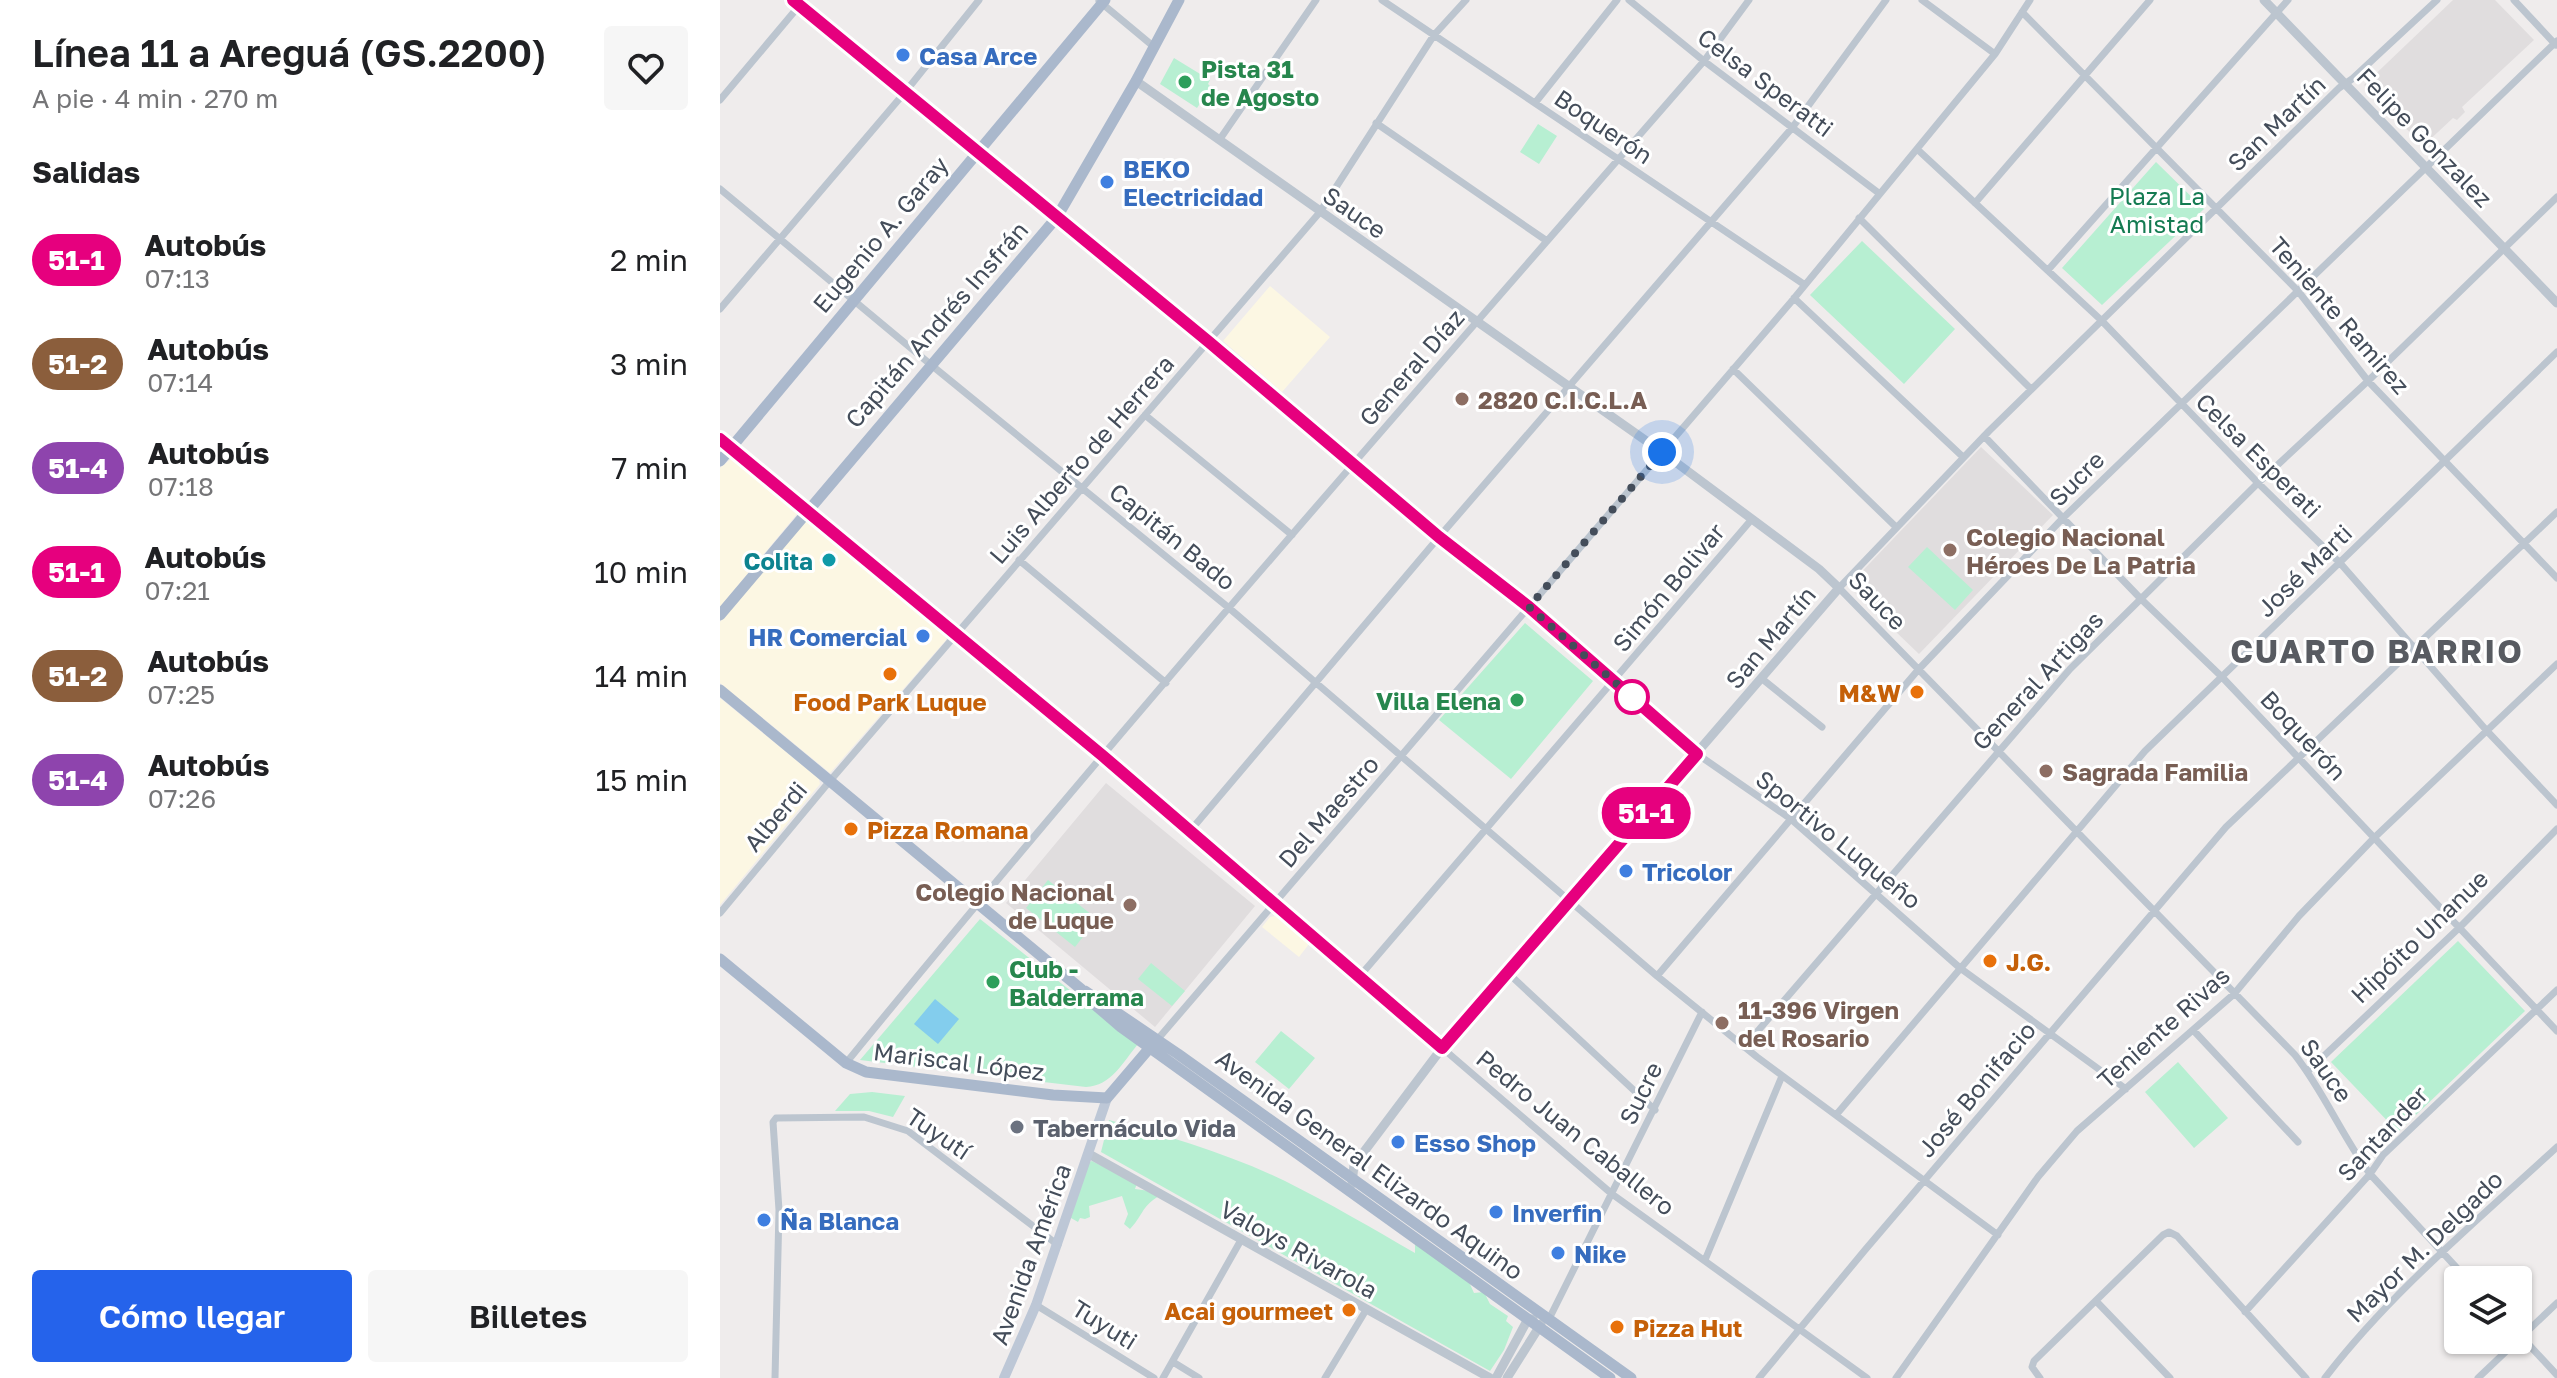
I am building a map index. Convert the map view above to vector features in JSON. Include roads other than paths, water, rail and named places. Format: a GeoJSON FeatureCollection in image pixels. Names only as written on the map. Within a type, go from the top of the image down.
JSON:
{"type":"FeatureCollection","features":[{"type":"Feature","properties":{"kind":"main road","name":"Capitán Andrés Insfrán"},"geometry":{"type":"LineString","coordinates":[[720,615],[1057,217],[1179,0]]}},
{"type":"Feature","properties":{"kind":"main road","name":"Eugenio A. Garay"},"geometry":{"type":"LineString","coordinates":[[720,461],[1102,1]]}},
{"type":"Feature","properties":{"kind":"main road","name":"Avenida General Elizardo Aquino"},"geometry":{"type":"LineString","coordinates":[[720,690],[1081,989],[1098,997],[1154,1044],[1353,1194],[1538,1321],[1631,1378]]}},
{"type":"Feature","properties":{"kind":"main road","name":"Mariscal López"},"geometry":{"type":"LineString","coordinates":[[720,959],[846,1063],[866,1072],[1053,1095],[1107,1098]]}},
{"type":"Feature","properties":{"kind":"main road","name":"Avenida General Elizardo Aquino"},"geometry":{"type":"LineString","coordinates":[[1154,1044],[1352,1179],[1610,1378]]}},
{"type":"Feature","properties":{"kind":"main road"},"geometry":{"type":"LineString","coordinates":[[1107,1098],[1154,1044]]}},
{"type":"Feature","properties":{"kind":"main road","name":"Avenida América"},"geometry":{"type":"LineString","coordinates":[[1004,1378],[1036,1305],[1107,1098]]}},
{"type":"Feature","properties":{"kind":"street"},"geometry":{"type":"LineString","coordinates":[[720,309],[906,91],[979,0]]}},
{"type":"Feature","properties":{"kind":"street"},"geometry":{"type":"LineString","coordinates":[[1220,139],[1316,0]]}},
{"type":"Feature","properties":{"kind":"street","name":"Boquerón"},"geometry":{"type":"LineString","coordinates":[[1382,0],[1805,285]]}},
{"type":"Feature","properties":{"kind":"street","name":"Luis Alberto de Herrera"},"geometry":{"type":"LineString","coordinates":[[829,782],[1320,212],[1434,35],[1466,0]]}},
{"type":"Feature","properties":{"kind":"street"},"geometry":{"type":"LineString","coordinates":[[1535,103],[1617,0]]}},
{"type":"Feature","properties":{"kind":"street","name":"Celsa Speratti"},"geometry":{"type":"LineString","coordinates":[[1629,0],[1880,194]]}},
{"type":"Feature","properties":{"kind":"street","name":"General Díaz"},"geometry":{"type":"LineString","coordinates":[[846,1063],[976,904],[1229,608],[1704,61],[1749,0]]}},
{"type":"Feature","properties":{"kind":"street"},"geometry":{"type":"LineString","coordinates":[[1190,831],[1314,682],[1792,128],[1886,0]]}},
{"type":"Feature","properties":{"kind":"street"},"geometry":{"type":"LineString","coordinates":[[1922,0],[1995,54]]}},
{"type":"Feature","properties":{"kind":"street","name":"Del Maestro"},"geometry":{"type":"LineString","coordinates":[[1154,1044],[1805,285],[1995,54],[2030,0]]}},
{"type":"Feature","properties":{"kind":"street"},"geometry":{"type":"LineString","coordinates":[[1975,203],[2150,0]]}},
{"type":"Feature","properties":{"kind":"street","name":"Felipe Gonzalez"},"geometry":{"type":"LineString","coordinates":[[2264,0],[2557,303]]}},
{"type":"Feature","properties":{"kind":"street"},"geometry":{"type":"LineString","coordinates":[[2048,270],[2288,0]]}},
{"type":"Feature","properties":{"kind":"street","name":"San Martín"},"geometry":{"type":"LineString","coordinates":[[1352,1179],[1354,1165],[1442,1048],[1839,588],[1963,457],[2101,320],[2345,84],[2437,0]]}},
{"type":"Feature","properties":{"kind":"street"},"geometry":{"type":"LineString","coordinates":[[2514,0],[2556,43]]}},
{"type":"Feature","properties":{"kind":"street"},"geometry":{"type":"LineString","coordinates":[[1102,1],[1153,46]]}},
{"type":"Feature","properties":{"kind":"street"},"geometry":{"type":"LineString","coordinates":[[720,100],[799,2]]}},
{"type":"Feature","properties":{"kind":"street","name":"Sportivo Luqueño"},"geometry":{"type":"LineString","coordinates":[[799,2],[1439,537],[1529,607],[1697,754],[1791,819],[1960,968],[2126,1089]]}},
{"type":"Feature","properties":{"kind":"street","name":"Teniente Ramirez"},"geometry":{"type":"LineString","coordinates":[[2022,12],[2298,291],[2368,381],[2557,578]]}},
{"type":"Feature","properties":{"kind":"street","name":"Sucre"},"geometry":{"type":"LineString","coordinates":[[1657,976],[1918,670],[2063,518],[2556,43]]}},
{"type":"Feature","properties":{"kind":"street","name":"Sauce"},"geometry":{"type":"LineString","coordinates":[[1136,81],[1662,452],[1819,569],[2308,1071],[2370,1174],[2455,1266]]}},
{"type":"Feature","properties":{"kind":"street"},"geometry":{"type":"LineString","coordinates":[[1376,123],[1547,241]]}},
{"type":"Feature","properties":{"kind":"street","name":"Celsa Esperati"},"geometry":{"type":"LineString","coordinates":[[1917,149],[2101,320],[2180,404],[2340,563],[2487,731],[2557,805]]}},
{"type":"Feature","properties":{"kind":"street","name":"Capitán Bado"},"geometry":{"type":"LineString","coordinates":[[720,189],[1229,608],[1657,976],[1782,1076],[1998,1235]]}},
{"type":"Feature","properties":{"kind":"street","name":"General Artigas"},"geometry":{"type":"LineString","coordinates":[[1744,1047],[2070,669],[2258,483],[2557,197]]}},
{"type":"Feature","properties":{"kind":"street"},"geometry":{"type":"LineString","coordinates":[[1859,218],[2031,389]]}},
{"type":"Feature","properties":{"kind":"street"},"geometry":{"type":"LineString","coordinates":[[1792,300],[1963,457]]}},
{"type":"Feature","properties":{"kind":"street","name":"José Marti"},"geometry":{"type":"LineString","coordinates":[[1836,1115],[2145,751],[2557,352]]}},
{"type":"Feature","properties":{"kind":"street"},"geometry":{"type":"LineString","coordinates":[[1733,369],[1896,527]]}},
{"type":"Feature","properties":{"kind":"street"},"geometry":{"type":"LineString","coordinates":[[1145,415],[1292,535]]}},
{"type":"Feature","properties":{"kind":"street","name":"Boquerón"},"geometry":{"type":"LineString","coordinates":[[1984,436],[2141,599],[2222,677],[2557,1031]]}},
{"type":"Feature","properties":{"kind":"street","name":"Pedro Juan Caballero"},"geometry":{"type":"LineString","coordinates":[[720,439],[1103,756],[1612,1194],[1867,1378]]}},
{"type":"Feature","properties":{"kind":"street","name":"José Bonifacio"},"geometry":{"type":"LineString","coordinates":[[1759,1378],[2226,827],[2557,512]]}},
{"type":"Feature","properties":{"kind":"street","name":"Simón Bolivar"},"geometry":{"type":"LineString","coordinates":[[1359,977],[1752,519]]}},
{"type":"Feature","properties":{"kind":"street"},"geometry":{"type":"LineString","coordinates":[[1019,560],[1166,683]]}},
{"type":"Feature","properties":{"kind":"street","name":"Teniente Rivas"},"geometry":{"type":"LineString","coordinates":[[1896,1378],[2038,1177],[2077,1131],[2234,994],[2299,916],[2375,837],[2557,664]]}},
{"type":"Feature","properties":{"kind":"street"},"geometry":{"type":"LineString","coordinates":[[1761,678],[1822,727]]}},
{"type":"Feature","properties":{"kind":"street","name":"Alberdi"},"geometry":{"type":"LineString","coordinates":[[720,913],[829,782]]}},
{"type":"Feature","properties":{"kind":"street","name":"Hipóito Unanue"},"geometry":{"type":"LineString","coordinates":[[2308,1071],[2460,927],[2557,829]]}},
{"type":"Feature","properties":{"kind":"street"},"geometry":{"type":"LineString","coordinates":[[1508,973],[1655,1110]]}},
{"type":"Feature","properties":{"kind":"street","name":"Santander"},"geometry":{"type":"LineString","coordinates":[[2245,1312],[2370,1174],[2383,1155],[2557,990]]}},
{"type":"Feature","properties":{"kind":"street","name":"Sucre"},"geometry":{"type":"LineString","coordinates":[[1538,1321],[1612,1194],[1702,1012]]}},
{"type":"Feature","properties":{"kind":"street"},"geometry":{"type":"LineString","coordinates":[[2194,1031],[2298,1142]]}},
{"type":"Feature","properties":{"kind":"street"},"geometry":{"type":"LineString","coordinates":[[1705,1260],[1782,1076]]}},
{"type":"Feature","properties":{"kind":"street","name":"Tuyutí"},"geometry":{"type":"LineString","coordinates":[[775,1378],[779,1210],[773,1155],[773,1122],[776,1118],[864,1117],[908,1131],[1058,1245]]}},
{"type":"Feature","properties":{"kind":"street","name":"Mayor M. Delgado"},"geometry":{"type":"LineString","coordinates":[[2325,1378],[2352,1344],[2443,1253],[2557,1147]]}},
{"type":"Feature","properties":{"kind":"street","name":"Valoys Rivarola"},"geometry":{"type":"LineString","coordinates":[[1089,1154],[1490,1378]]}},
{"type":"Feature","properties":{"kind":"street"},"geometry":{"type":"LineString","coordinates":[[1352,1179],[1353,1194]]}},
{"type":"Feature","properties":{"kind":"street"},"geometry":{"type":"LineString","coordinates":[[2039,1376],[2032,1367],[2034,1361],[2169,1232],[2177,1236],[2306,1378]]}},
{"type":"Feature","properties":{"kind":"street"},"geometry":{"type":"LineString","coordinates":[[1163,1378],[1241,1240]]}},
{"type":"Feature","properties":{"kind":"street"},"geometry":{"type":"LineString","coordinates":[[2096,1301],[2170,1378]]}},
{"type":"Feature","properties":{"kind":"street"},"geometry":{"type":"LineString","coordinates":[[2532,1325],[2557,1303]]}},
{"type":"Feature","properties":{"kind":"street","name":"Tuyuti"},"geometry":{"type":"LineString","coordinates":[[1036,1305],[1154,1378]]}},
{"type":"Feature","properties":{"kind":"street"},"geometry":{"type":"LineString","coordinates":[[1325,1378],[1366,1310]]}},
{"type":"Feature","properties":{"kind":"street"},"geometry":{"type":"LineString","coordinates":[[1496,1378],[1538,1321]]}},
{"type":"Feature","properties":{"kind":"street"},"geometry":{"type":"LineString","coordinates":[[1507,1378],[1538,1321]]}},
{"type":"Feature","properties":{"kind":"street"},"geometry":{"type":"LineString","coordinates":[[2532,1348],[2557,1375]]}},
{"type":"Feature","properties":{"kind":"street"},"geometry":{"type":"LineString","coordinates":[[2478,1378],[2501,1354]]}},
{"type":"Feature","properties":{"kind":"street"},"geometry":{"type":"LineString","coordinates":[[1173,1362],[1199,1378]]}},
{"type":"Feature","properties":{"kind":"water"},"geometry":{"type":"Polygon","coordinates":[[[935,999],[959,1019],[938,1044],[914,1024],[935,999]]]}},
{"type":"Feature","properties":{"kind":"place","name":"Casa Arce"},"geometry":{"type":"Point","coordinates":[903,55]}},
{"type":"Feature","properties":{"kind":"place","name":"Pista 31 de Agosto"},"geometry":{"type":"Point","coordinates":[1185,82]}},
{"type":"Feature","properties":{"kind":"place","name":"BEKO Electricidad"},"geometry":{"type":"Point","coordinates":[1107,182]}},
{"type":"Feature","properties":{"kind":"place","name":"2820 C.I.C.L.A"},"geometry":{"type":"Point","coordinates":[1462,399]}},
{"type":"Feature","properties":{"kind":"place","name":"Colegio Nacional Héroes De La Patria"},"geometry":{"type":"Point","coordinates":[1950,550]}},
{"type":"Feature","properties":{"kind":"place","name":"Colita"},"geometry":{"type":"Point","coordinates":[829,560]}},
{"type":"Feature","properties":{"kind":"place","name":"HR Comercial"},"geometry":{"type":"Point","coordinates":[923,636]}},
{"type":"Feature","properties":{"kind":"place","name":"Food Park Luque"},"geometry":{"type":"Point","coordinates":[890,674]}},
{"type":"Feature","properties":{"kind":"place","name":"M&W"},"geometry":{"type":"Point","coordinates":[1917,692]}},
{"type":"Feature","properties":{"kind":"place","name":"Villa Elena"},"geometry":{"type":"Point","coordinates":[1517,700]}},
{"type":"Feature","properties":{"kind":"place","name":"Sagrada Familia"},"geometry":{"type":"Point","coordinates":[2046,771]}},
{"type":"Feature","properties":{"kind":"place","name":"Pizza Romana"},"geometry":{"type":"Point","coordinates":[851,829]}},
{"type":"Feature","properties":{"kind":"place","name":"Tricolor"},"geometry":{"type":"Point","coordinates":[1626,871]}},
{"type":"Feature","properties":{"kind":"place","name":"Colegio Nacional de Luque"},"geometry":{"type":"Point","coordinates":[1130,905]}},
{"type":"Feature","properties":{"kind":"place","name":"J.G."},"geometry":{"type":"Point","coordinates":[1990,961]}},
{"type":"Feature","properties":{"kind":"place","name":"Club - Balderrama"},"geometry":{"type":"Point","coordinates":[993,982]}},
{"type":"Feature","properties":{"kind":"place","name":"11-396 Virgen del Rosario"},"geometry":{"type":"Point","coordinates":[1722,1023]}},
{"type":"Feature","properties":{"kind":"place","name":"Tabernáculo Vida"},"geometry":{"type":"Point","coordinates":[1017,1127]}},
{"type":"Feature","properties":{"kind":"place","name":"Esso Shop"},"geometry":{"type":"Point","coordinates":[1398,1142]}},
{"type":"Feature","properties":{"kind":"place","name":"Inverfin"},"geometry":{"type":"Point","coordinates":[1496,1212]}},
{"type":"Feature","properties":{"kind":"place","name":"Ña Blanca"},"geometry":{"type":"Point","coordinates":[764,1220]}},
{"type":"Feature","properties":{"kind":"place","name":"Nike"},"geometry":{"type":"Point","coordinates":[1558,1253]}},
{"type":"Feature","properties":{"kind":"place","name":"Acai gourmeet"},"geometry":{"type":"Point","coordinates":[1349,1310]}},
{"type":"Feature","properties":{"kind":"place","name":"Pizza Hut"},"geometry":{"type":"Point","coordinates":[1617,1327]}},
{"type":"Feature","properties":{"kind":"district","name":"CUARTO BARRIO"},"geometry":{"type":"Point","coordinates":[2377,651]}},
{"type":"Feature","properties":{"kind":"park label","name":"Plaza La Amistad"},"geometry":{"type":"Point","coordinates":[2157,209]}}]}
